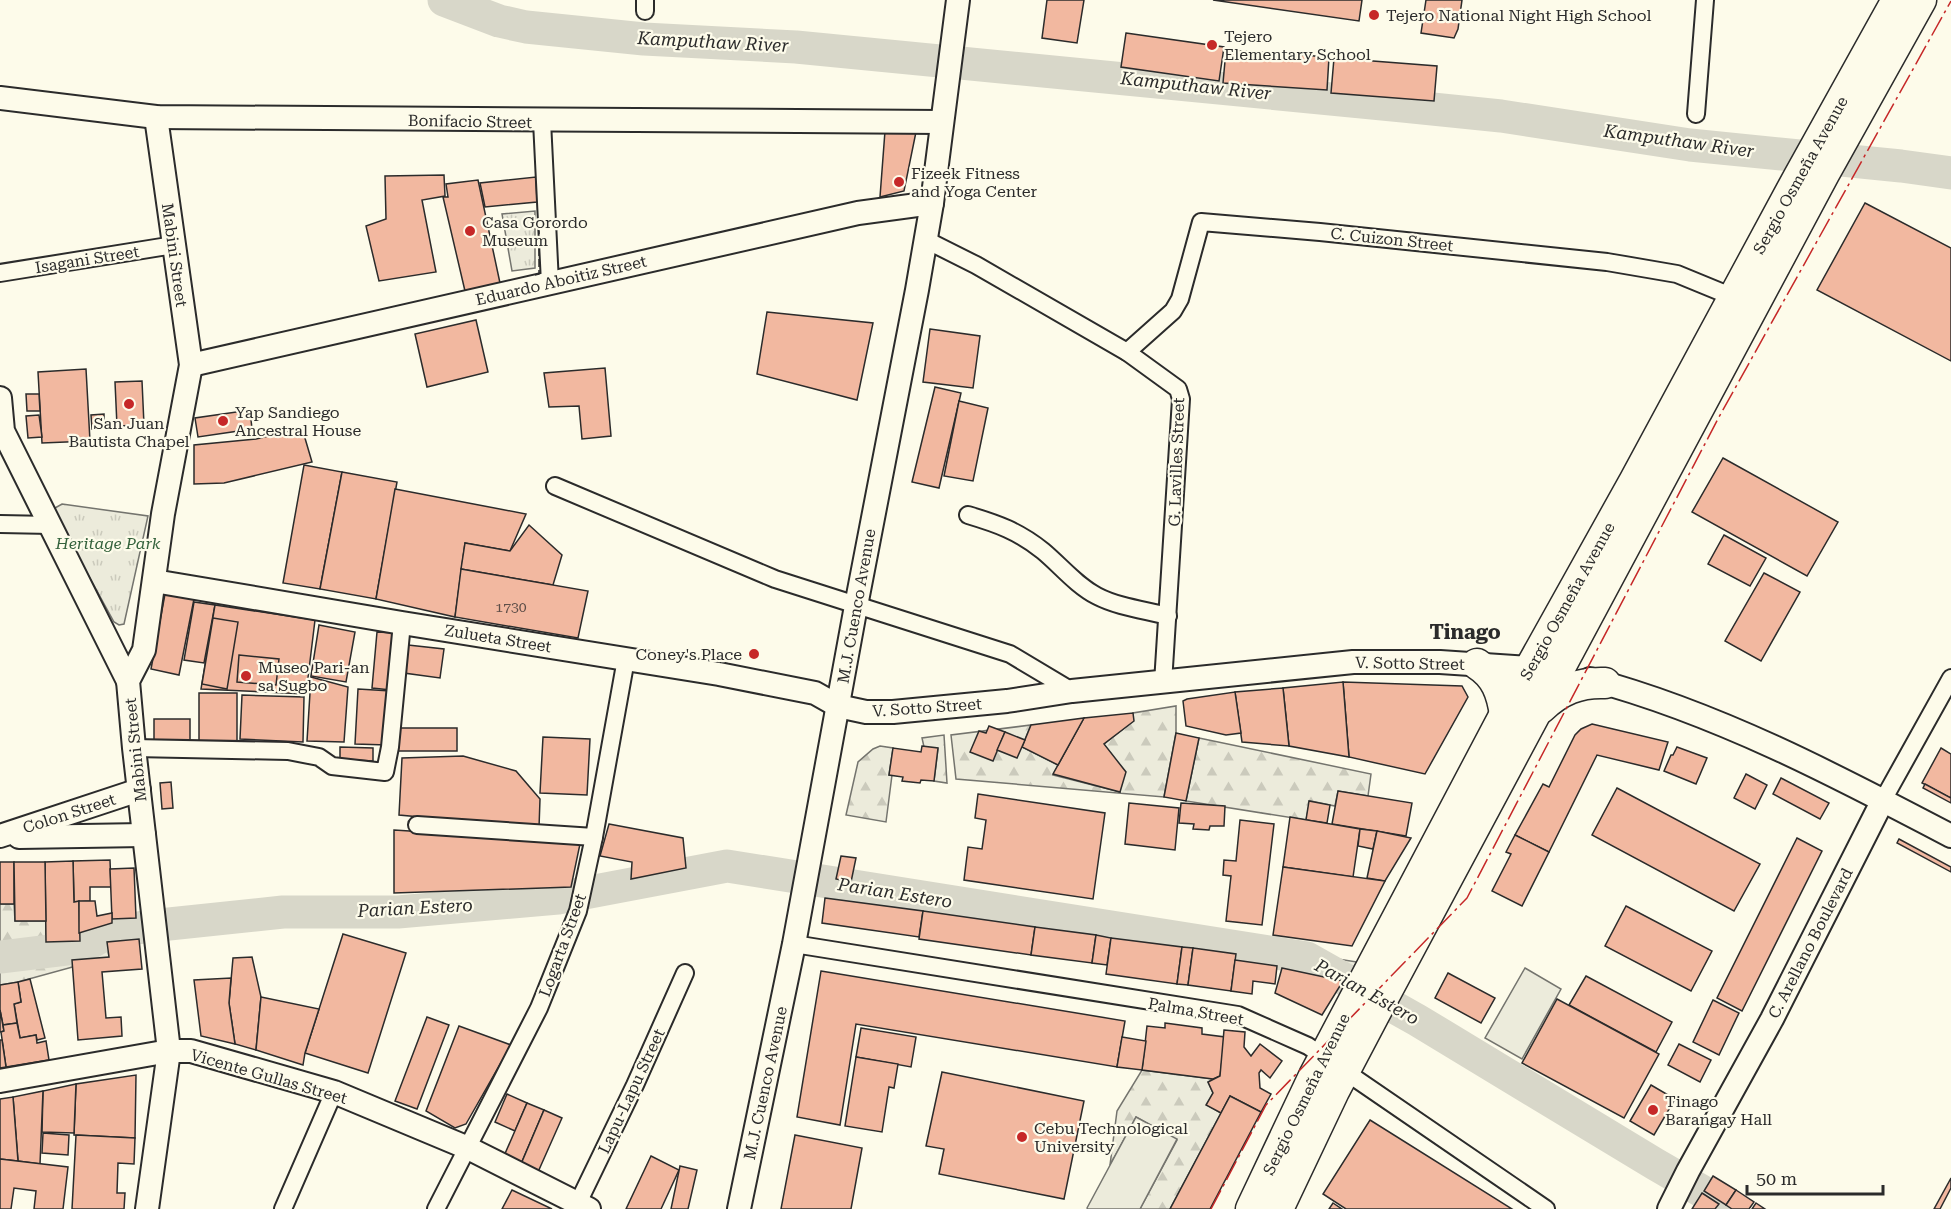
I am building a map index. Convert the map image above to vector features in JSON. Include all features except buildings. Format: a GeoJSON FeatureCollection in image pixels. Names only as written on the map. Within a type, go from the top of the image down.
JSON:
{"type":"FeatureCollection","features":[{"type":"Feature","properties":{"kind":"highway","name":"Sergio Osmeña Avenue"},"geometry":{"type":"LineString","coordinates":[[1837,129],[1897,0]]}},
{"type":"Feature","properties":{"kind":"highway","name":"Sergio Osmeña Avenue"},"geometry":{"type":"LineString","coordinates":[[1390,958],[1505,715],[1544,669],[1576,637],[1813,172],[1837,129],[1921,0]]}},
{"type":"Feature","properties":{"kind":"highway","name":"Sergio Osmeña Avenue"},"geometry":{"type":"LineString","coordinates":[[1251,1209],[1334,1065],[1390,958],[1537,712],[1544,669],[1640,470],[1733,297],[1813,172]]}},
{"type":"Feature","properties":{"kind":"highway"},"geometry":{"type":"LineString","coordinates":[[1576,637],[1578,662],[1598,681]]}},
{"type":"Feature","properties":{"kind":"highway"},"geometry":{"type":"LineString","coordinates":[[1477,664],[1496,681],[1505,715]]}},
{"type":"Feature","properties":{"kind":"highway"},"geometry":{"type":"LineString","coordinates":[[1537,712],[1555,695],[1567,689],[1598,681]]}},
{"type":"Feature","properties":{"kind":"highway","name":"Sergio Osmeña Avenue"},"geometry":{"type":"LineString","coordinates":[[1278,1209],[1334,1065]]}},
{"type":"Feature","properties":{"kind":"main road","name":"M.J. Cuenco Avenue"},"geometry":{"type":"LineString","coordinates":[[739,1209],[794,944],[855,606],[926,240],[958,0]]}},
{"type":"Feature","properties":{"kind":"main road","name":"Bonifacio Street"},"geometry":{"type":"LineString","coordinates":[[0,98],[156,117],[941,122]]}},
{"type":"Feature","properties":{"kind":"main road","name":"Mabini Street"},"geometry":{"type":"LineString","coordinates":[[147,1209],[169,1051],[128,681],[144,650],[163,514],[191,365],[156,117]]}},
{"type":"Feature","properties":{"kind":"main road","name":"Eduardo Aboitiz Street"},"geometry":{"type":"LineString","coordinates":[[191,365],[858,213],[932,202]]}},
{"type":"Feature","properties":{"kind":"main road"},"geometry":{"type":"LineString","coordinates":[[0,398],[3,431],[128,681]]}},
{"type":"Feature","properties":{"kind":"main road","name":"Zulueta Street"},"geometry":{"type":"LineString","coordinates":[[154,581],[719,674],[815,693],[838,706]]}},
{"type":"Feature","properties":{"kind":"main road","name":"V. Sotto Street"},"geometry":{"type":"LineString","coordinates":[[838,706],[866,712],[893,712],[1353,662],[1477,664],[1544,669],[1598,681],[1656,699],[1740,731],[1883,800],[1951,836]]}},
{"type":"Feature","properties":{"kind":"main road","name":"Colon Street"},"geometry":{"type":"LineString","coordinates":[[0,837],[139,790]]}},
{"type":"Feature","properties":{"kind":"main road","name":"C. Arellano Boulevard"},"geometry":{"type":"LineString","coordinates":[[1679,1190],[1772,1019],[1883,800]]}},
{"type":"Feature","properties":{"kind":"main road","name":"Colon Street"},"geometry":{"type":"LineString","coordinates":[[0,837],[144,835]]}},
{"type":"Feature","properties":{"kind":"main road","name":"Vicente Gullas Street"},"geometry":{"type":"LineString","coordinates":[[0,1081],[169,1051],[191,1051],[334,1092],[468,1148],[581,1207]]}},
{"type":"Feature","properties":{"kind":"street"},"geometry":{"type":"LineString","coordinates":[[1696,114],[1705,0]]}},
{"type":"Feature","properties":{"kind":"street"},"geometry":{"type":"LineString","coordinates":[[542,121],[550,283]]}},
{"type":"Feature","properties":{"kind":"street","name":"C. Cuizon Street"},"geometry":{"type":"LineString","coordinates":[[1127,352],[1173,311],[1180,299],[1201,222],[1607,262],[1677,274],[1733,297]]}},
{"type":"Feature","properties":{"kind":"street","name":"G. Lavilles Street"},"geometry":{"type":"LineString","coordinates":[[926,240],[976,265],[1127,352],[1178,389],[1181,399],[1163,683]]}},
{"type":"Feature","properties":{"kind":"street","name":"Isagani Street"},"geometry":{"type":"LineString","coordinates":[[0,273],[174,246]]}},
{"type":"Feature","properties":{"kind":"street"},"geometry":{"type":"LineString","coordinates":[[555,486],[775,579],[1010,654],[1072,691]]}},
{"type":"Feature","properties":{"kind":"street"},"geometry":{"type":"LineString","coordinates":[[968,515],[1002,525],[1020,536],[1043,551],[1079,584],[1095,595],[1108,601],[1168,616]]}},
{"type":"Feature","properties":{"kind":"street"},"geometry":{"type":"LineString","coordinates":[[0,524],[51,525]]}},
{"type":"Feature","properties":{"kind":"street"},"geometry":{"type":"LineString","coordinates":[[134,748],[288,751],[319,757],[332,766],[385,772],[390,747],[402,623]]}},
{"type":"Feature","properties":{"kind":"street","name":"Logarta Street"},"geometry":{"type":"LineString","coordinates":[[436,1209],[539,1008],[578,911],[594,837],[626,659]]}},
{"type":"Feature","properties":{"kind":"street","name":"C. Arellano Boulevard"},"geometry":{"type":"LineString","coordinates":[[1883,800],[1951,678]]}},
{"type":"Feature","properties":{"kind":"street"},"geometry":{"type":"LineString","coordinates":[[417,825],[594,837]]}},
{"type":"Feature","properties":{"kind":"street","name":"Palma Street"},"geometry":{"type":"LineString","coordinates":[[794,944],[1238,1015],[1308,1046],[1546,1209]]}},
{"type":"Feature","properties":{"kind":"street","name":"Lapu-Lapu Street"},"geometry":{"type":"LineString","coordinates":[[581,1207],[686,973]]}},
{"type":"Feature","properties":{"kind":"street"},"geometry":{"type":"LineString","coordinates":[[283,1209],[334,1092]]}},
{"type":"Feature","properties":{"kind":"green space"},"geometry":{"type":"Polygon","coordinates":[[[535,211],[535,268],[512,271],[502,214],[535,211]]]}},
{"type":"Feature","properties":{"kind":"green space","name":"Heritage Park"},"geometry":{"type":"Polygon","coordinates":[[[62,504],[148,516],[124,624],[119,625],[114,622],[56,516],[55,508],[62,504]]]}},
{"type":"Feature","properties":{"kind":"green space"},"geometry":{"type":"Polygon","coordinates":[[[1176,706],[1176,733],[1164,797],[956,779],[951,735],[1031,725],[1022,747],[1058,765],[1053,775],[1120,792],[1104,744],[1133,721],[1133,713],[1176,706]]]}},
{"type":"Feature","properties":{"kind":"green space"},"geometry":{"type":"Polygon","coordinates":[[[944,735],[947,783],[934,781],[938,749],[924,747],[922,738],[944,735]]]}},
{"type":"Feature","properties":{"kind":"green space"},"geometry":{"type":"Polygon","coordinates":[[[1199,738],[1371,774],[1368,796],[1338,791],[1335,806],[1310,801],[1306,820],[1186,801],[1199,738]]]}},
{"type":"Feature","properties":{"kind":"green space"},"geometry":{"type":"Polygon","coordinates":[[[880,746],[893,748],[886,822],[846,815],[858,762],[880,746]]]}},
{"type":"Feature","properties":{"kind":"green space"},"geometry":{"type":"Polygon","coordinates":[[[831,878],[1357,962],[1343,981],[1277,966],[1235,960],[1236,954],[825,898],[831,878]]]}},
{"type":"Feature","properties":{"kind":"green space"},"geometry":{"type":"Polygon","coordinates":[[[0,904],[14,904],[15,921],[46,921],[46,942],[79,941],[79,933],[112,923],[112,919],[136,918],[139,939],[107,942],[109,957],[0,985],[0,904]]]}},
{"type":"Feature","properties":{"kind":"green space"},"geometry":{"type":"Polygon","coordinates":[[[1525,968],[1561,989],[1522,1059],[1485,1038],[1525,968]]]}},
{"type":"Feature","properties":{"kind":"green space"},"geometry":{"type":"Polygon","coordinates":[[[1142,1070],[1213,1079],[1208,1082],[1213,1093],[1207,1105],[1221,1113],[1170,1209],[1140,1209],[1177,1140],[1136,1117],[1110,1165],[1117,1111],[1142,1070]]]}},
{"type":"Feature","properties":{"kind":"green space"},"geometry":{"type":"Polygon","coordinates":[[[1136,1117],[1177,1139],[1140,1209],[1088,1209],[1087,1208],[1136,1117]]]}},
{"type":"Feature","properties":{"kind":"waterway","name":"Kamputhaw River"},"geometry":{"type":"LineString","coordinates":[[444,0],[499,21],[526,27],[644,39],[796,47],[1501,116],[1690,145],[1951,173]]}},
{"type":"Feature","properties":{"kind":"waterway","name":"Parian Estero"},"geometry":{"type":"LineString","coordinates":[[0,957],[83,947],[107,933],[150,926],[283,912],[398,912],[558,898],[727,866],[1307,958],[1417,1020],[1705,1193],[1727,1209]]}},
{"type":"Feature","properties":{"kind":"fence"},"geometry":{"type":"LineString","coordinates":[[535,275],[539,274],[539,224]]}},
{"type":"Feature","properties":{"kind":"power"},"geometry":{"type":"LineString","coordinates":[[1211,1209],[1266,1105],[1467,898],[1719,417],[1951,1]]}},
{"type":"Feature","properties":{"kind":"place","name":"Tejero National Night High School"},"geometry":{"type":"Point","coordinates":[1374,15]}},
{"type":"Feature","properties":{"kind":"place","name":"Tejero Elementary School"},"geometry":{"type":"Point","coordinates":[1212,45]}},
{"type":"Feature","properties":{"kind":"place","name":"Fizeek Fitness and Yoga Center"},"geometry":{"type":"Point","coordinates":[899,182]}},
{"type":"Feature","properties":{"kind":"place","name":"Casa Gorordo Museum"},"geometry":{"type":"Point","coordinates":[470,231]}},
{"type":"Feature","properties":{"kind":"place","name":"San Juan Bautista Chapel"},"geometry":{"type":"Point","coordinates":[129,404]}},
{"type":"Feature","properties":{"kind":"place","name":"Yap Sandiego Ancestral House"},"geometry":{"type":"Point","coordinates":[223,421]}},
{"type":"Feature","properties":{"kind":"place","name":"Coney's Place"},"geometry":{"type":"Point","coordinates":[754,654]}},
{"type":"Feature","properties":{"kind":"place","name":"Museo Pari-an sa Sugbo"},"geometry":{"type":"Point","coordinates":[246,676]}},
{"type":"Feature","properties":{"kind":"place","name":"Tinago Barangay Hall"},"geometry":{"type":"Point","coordinates":[1653,1110]}},
{"type":"Feature","properties":{"kind":"place","name":"Cebu Technological University"},"geometry":{"type":"Point","coordinates":[1022,1137]}},
{"type":"Feature","properties":{"kind":"district","name":"Tinago"},"geometry":{"type":"Point","coordinates":[1465,632]}}]}
